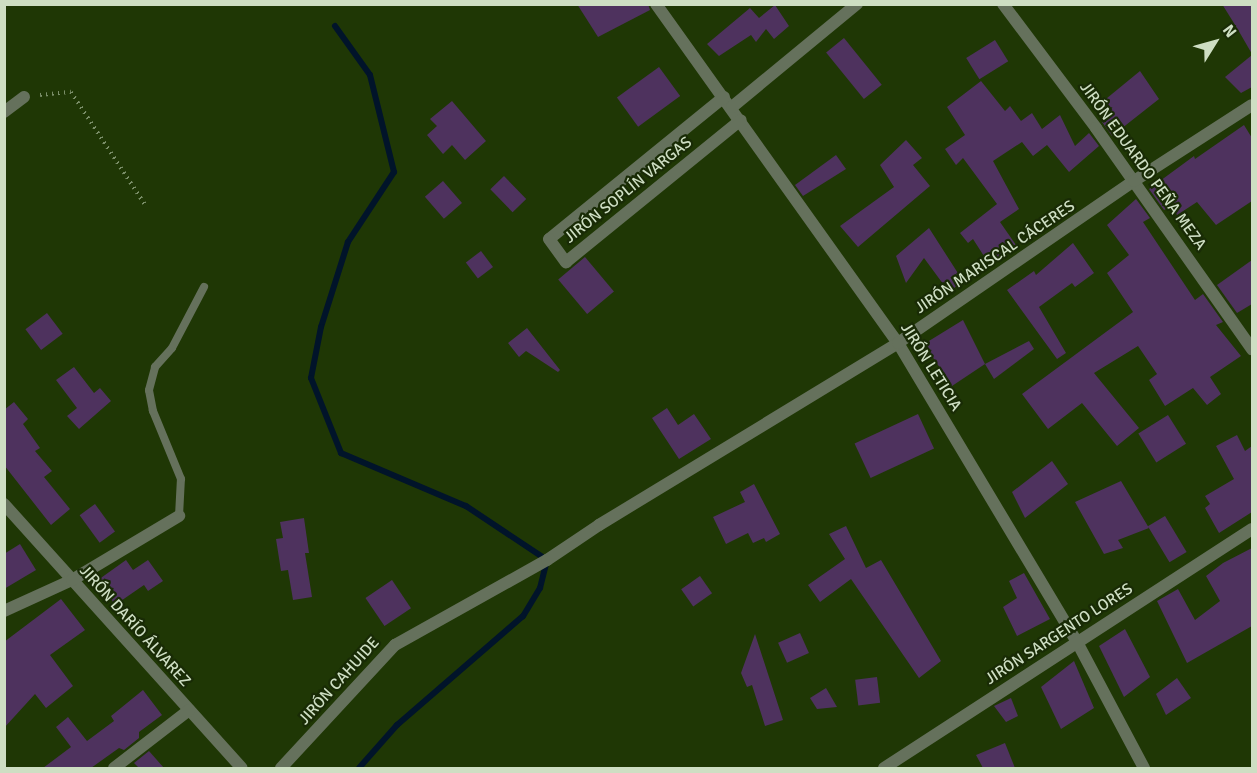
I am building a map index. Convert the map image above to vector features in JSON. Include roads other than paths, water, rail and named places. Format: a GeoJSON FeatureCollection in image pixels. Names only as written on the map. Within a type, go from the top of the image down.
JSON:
{"type":"FeatureCollection","features":[{"type":"Feature","properties":{"kind":"street","name":"JIRÓN LETICIA"},"geometry":{"type":"LineString","coordinates":[[656,4],[732,107],[898,343],[1077,642],[1144,768]]}},
{"type":"Feature","properties":{"kind":"street"},"geometry":{"type":"LineString","coordinates":[[732,107],[857,4]]}},
{"type":"Feature","properties":{"kind":"street","name":"JIRÓN EDUARDO PEÑA MEZA"},"geometry":{"type":"LineString","coordinates":[[1003,4],[1134,181],[1252,349]]}},
{"type":"Feature","properties":{"kind":"street"},"geometry":{"type":"LineString","coordinates":[[4,112],[24,97]]}},
{"type":"Feature","properties":{"kind":"street","name":"JIRÓN SOPLÍN VARGAS"},"geometry":{"type":"LineString","coordinates":[[724,97],[549,239],[566,262],[741,120]]}},
{"type":"Feature","properties":{"kind":"street","name":"JIRÓN MARISCAL CÁCERES"},"geometry":{"type":"LineString","coordinates":[[599,525],[898,343],[1134,181],[1252,105]]}},
{"type":"Feature","properties":{"kind":"street","name":"JIRÓN DARÍO ÁLVAREZ"},"geometry":{"type":"LineString","coordinates":[[4,504],[242,768]]}},
{"type":"Feature","properties":{"kind":"street"},"geometry":{"type":"LineString","coordinates":[[4,611],[72,579],[179,516]]}},
{"type":"Feature","properties":{"kind":"street","name":"JIRÓN CAHUIDE"},"geometry":{"type":"LineString","coordinates":[[281,768],[395,645],[492,588],[547,560],[599,525]]}},
{"type":"Feature","properties":{"kind":"street","name":"JIRÓN SARGENTO LORES"},"geometry":{"type":"LineString","coordinates":[[884,768],[1252,529]]}},
{"type":"Feature","properties":{"kind":"street"},"geometry":{"type":"LineString","coordinates":[[114,768],[189,710]]}},
{"type":"Feature","properties":{"kind":"lane"},"geometry":{"type":"LineString","coordinates":[[179,516],[181,479],[153,411],[149,390],[155,367],[172,348],[204,287]]}},
{"type":"Feature","properties":{"kind":"waterway"},"geometry":{"type":"LineString","coordinates":[[335,26],[370,75],[394,172],[348,242],[321,327],[311,378],[341,453],[466,506],[547,560],[540,588],[523,616],[397,725],[359,768]]}}]}
